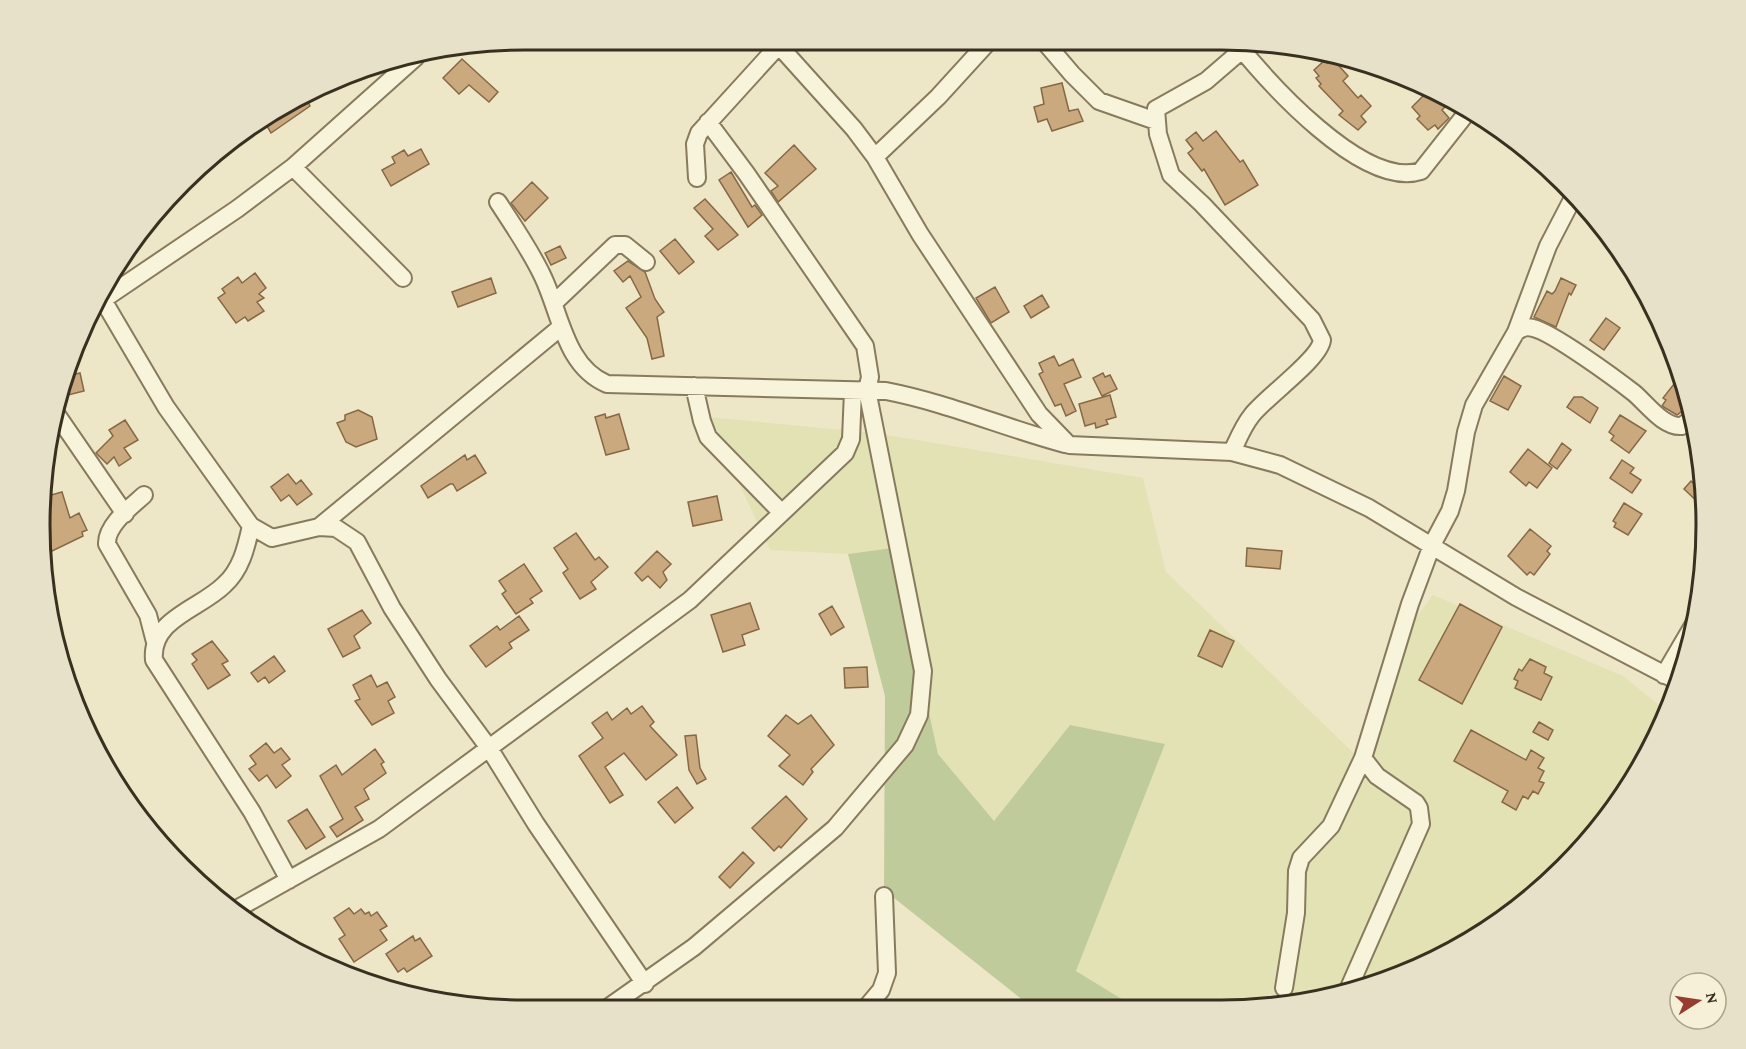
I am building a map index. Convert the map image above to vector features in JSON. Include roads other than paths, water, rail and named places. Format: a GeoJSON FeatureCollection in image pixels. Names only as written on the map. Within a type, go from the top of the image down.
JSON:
{"type":"FeatureCollection","features":[{"type":"Feature","properties":{"kind":"street"},"geometry":{"type":"LineString","coordinates":[[698,178],[696,138],[708,122],[777,50]]}},
{"type":"Feature","properties":{"kind":"street"},"geometry":{"type":"LineString","coordinates":[[788,50],[875,157],[920,234],[1026,394],[1056,434],[1069,445]]}},
{"type":"Feature","properties":{"kind":"street"},"geometry":{"type":"LineString","coordinates":[[875,157],[938,97],[981,50]]}},
{"type":"Feature","properties":{"kind":"street"},"geometry":{"type":"LineString","coordinates":[[1052,50],[1099,100],[1156,121]]}},
{"type":"Feature","properties":{"kind":"street"},"geometry":{"type":"LineString","coordinates":[[1232,452],[1252,416],[1273,392],[1308,363],[1320,349],[1322,340],[1312,320],[1298,304],[1171,175],[1156,121],[1156,109],[1161,104],[1206,81],[1233,50]]}},
{"type":"Feature","properties":{"kind":"street"},"geometry":{"type":"LineString","coordinates":[[1244,51],[1326,136],[1353,155],[1389,169],[1421,171],[1464,116]]}},
{"type":"Feature","properties":{"kind":"street"},"geometry":{"type":"LineString","coordinates":[[107,297],[293,168],[407,65]]}},
{"type":"Feature","properties":{"kind":"street"},"geometry":{"type":"LineString","coordinates":[[243,906],[379,830],[690,600],[780,512],[833,465],[849,447],[860,391],[869,362],[856,331],[708,122]]}},
{"type":"Feature","properties":{"kind":"street"},"geometry":{"type":"LineString","coordinates":[[293,168],[403,278]]}},
{"type":"Feature","properties":{"kind":"street"},"geometry":{"type":"LineString","coordinates":[[498,202],[530,253],[554,303],[561,327],[572,351],[593,378],[607,384],[886,391],[924,398],[1012,430],[1069,445],[1232,452],[1280,465],[1306,475],[1432,545],[1516,597],[1671,678]]}},
{"type":"Feature","properties":{"kind":"street"},"geometry":{"type":"LineString","coordinates":[[1284,988],[1296,913],[1297,871],[1308,848],[1332,826],[1363,758],[1432,545],[1450,511],[1456,491],[1466,432],[1474,405],[1516,332],[1548,246],[1571,203]]}},
{"type":"Feature","properties":{"kind":"street"},"geometry":{"type":"LineString","coordinates":[[554,303],[615,245],[625,245],[646,262]]}},
{"type":"Feature","properties":{"kind":"street"},"geometry":{"type":"LineString","coordinates":[[104,304],[166,407],[251,526],[272,538],[319,527],[336,528],[357,542],[392,608],[438,679],[489,748],[536,824],[645,984]]}},
{"type":"Feature","properties":{"kind":"street"},"geometry":{"type":"LineString","coordinates":[[319,527],[561,327]]}},
{"type":"Feature","properties":{"kind":"street"},"geometry":{"type":"LineString","coordinates":[[1516,332],[1525,327],[1536,328],[1551,336],[1616,379],[1670,424],[1682,426],[1685,424]]}},
{"type":"Feature","properties":{"kind":"street"},"geometry":{"type":"LineString","coordinates":[[694,386],[702,422],[708,437],[780,512]]}},
{"type":"Feature","properties":{"kind":"street"},"geometry":{"type":"LineString","coordinates":[[632,999],[645,984],[694,947],[835,828],[890,765],[914,729],[923,691],[924,671],[860,391]]}},
{"type":"Feature","properties":{"kind":"street"},"geometry":{"type":"LineString","coordinates":[[61,422],[124,514]]}},
{"type":"Feature","properties":{"kind":"street"},"geometry":{"type":"LineString","coordinates":[[144,495],[124,514],[106,537],[107,544],[148,615],[155,642],[154,660],[158,669],[252,812],[289,880]]}},
{"type":"Feature","properties":{"kind":"street"},"geometry":{"type":"LineString","coordinates":[[155,642],[160,631],[169,623],[224,585],[237,570],[245,551],[251,526]]}},
{"type":"Feature","properties":{"kind":"street"},"geometry":{"type":"LineString","coordinates":[[1352,981],[1421,824],[1416,802],[1377,776],[1363,758]]}},
{"type":"Feature","properties":{"kind":"street"},"geometry":{"type":"LineString","coordinates":[[873,999],[881,990],[887,974],[884,896]]}}]}
